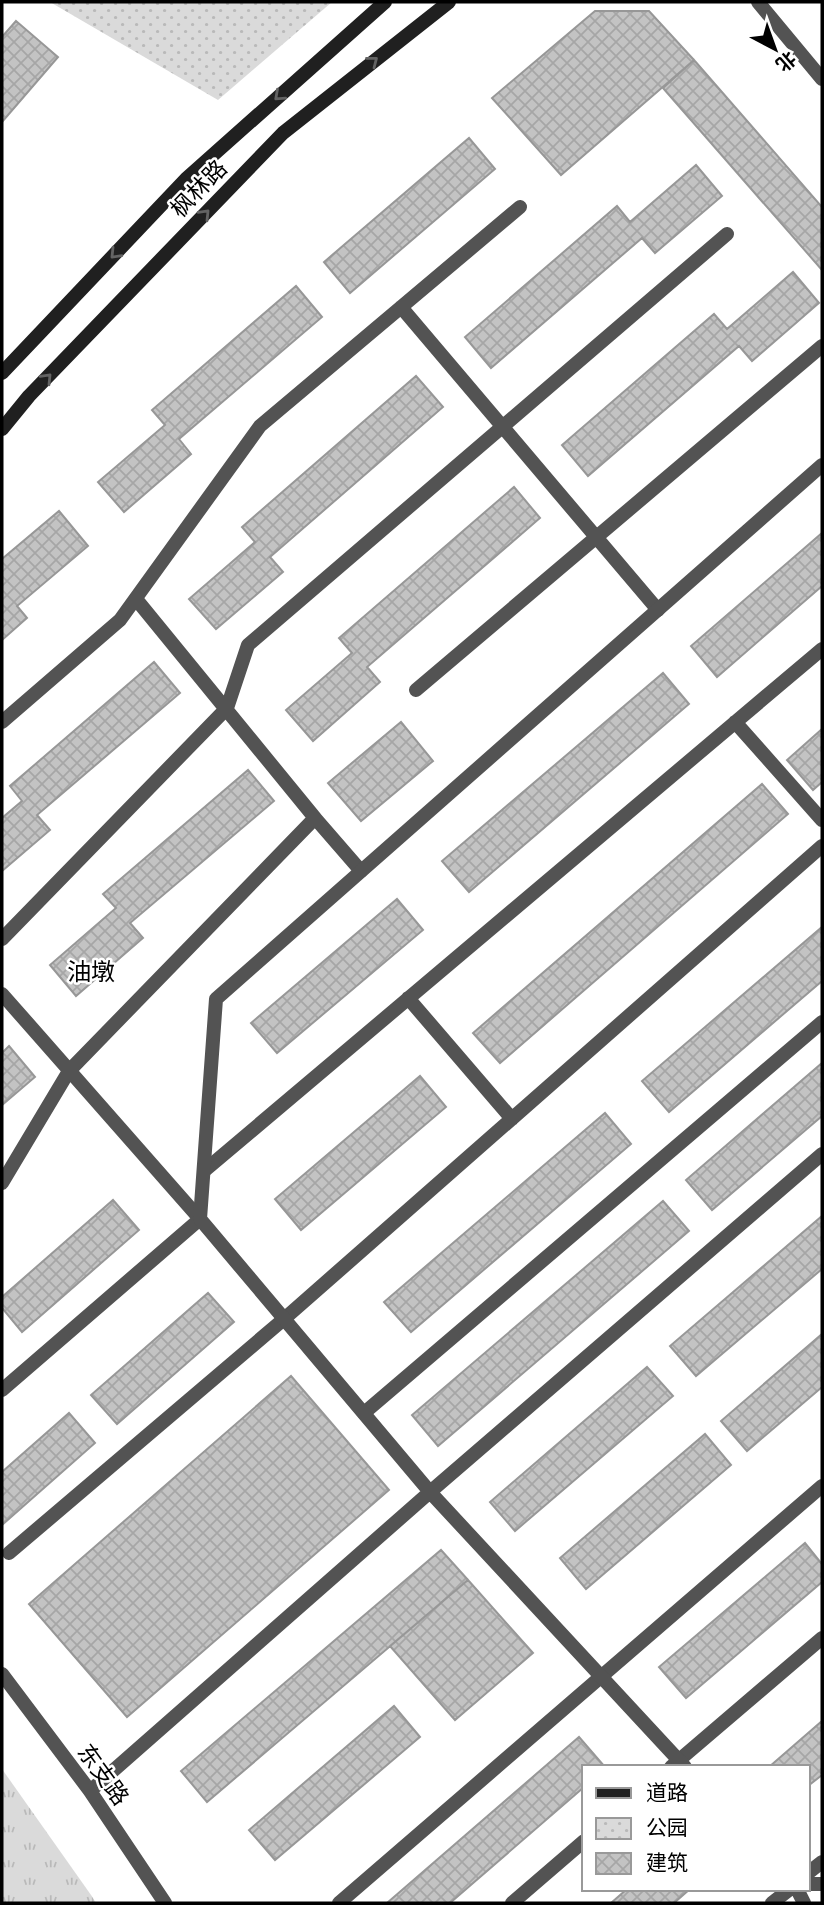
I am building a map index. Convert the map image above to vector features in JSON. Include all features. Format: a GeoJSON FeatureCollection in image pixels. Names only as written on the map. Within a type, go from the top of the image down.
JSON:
{"type":"FeatureCollection","features":[{"type":"Feature","properties":{"kind":"main road","name":"枫林路"},"geometry":{"type":"LineString","coordinates":[[2,373],[186,179],[385,2]]}},
{"type":"Feature","properties":{"kind":"main road","name":"枫林路"},"geometry":{"type":"LineString","coordinates":[[2,429],[29,396],[282,133],[449,2]]}},
{"type":"Feature","properties":{"kind":"street"},"geometry":{"type":"LineString","coordinates":[[758,2],[822,79]]}},
{"type":"Feature","properties":{"kind":"street"},"geometry":{"type":"LineString","coordinates":[[2,722],[120,621],[260,426],[520,207]]}},
{"type":"Feature","properties":{"kind":"street"},"geometry":{"type":"LineString","coordinates":[[2,939],[227,708],[248,645],[727,234]]}},
{"type":"Feature","properties":{"kind":"street"},"geometry":{"type":"LineString","coordinates":[[401,307],[658,610]]}},
{"type":"Feature","properties":{"kind":"street"},"geometry":{"type":"LineString","coordinates":[[416,691],[822,346]]}},
{"type":"Feature","properties":{"kind":"street"},"geometry":{"type":"LineString","coordinates":[[2,1391],[200,1219],[216,999],[822,466]]}},
{"type":"Feature","properties":{"kind":"street"},"geometry":{"type":"LineString","coordinates":[[136,599],[361,871]]}},
{"type":"Feature","properties":{"kind":"street"},"geometry":{"type":"LineString","coordinates":[[204,1171],[822,649]]}},
{"type":"Feature","properties":{"kind":"street"},"geometry":{"type":"LineString","coordinates":[[735,722],[822,820]]}},
{"type":"Feature","properties":{"kind":"street"},"geometry":{"type":"LineString","coordinates":[[2,1183],[69,1071],[315,818]]}},
{"type":"Feature","properties":{"kind":"street"},"geometry":{"type":"LineString","coordinates":[[9,1553],[284,1320],[822,846]]}},
{"type":"Feature","properties":{"kind":"street"},"geometry":{"type":"LineString","coordinates":[[2,994],[200,1219],[430,1492],[600,1676],[678,1765],[822,1638]]}},
{"type":"Feature","properties":{"kind":"street"},"geometry":{"type":"LineString","coordinates":[[408,998],[512,1119]]}},
{"type":"Feature","properties":{"kind":"street"},"geometry":{"type":"LineString","coordinates":[[364,1413],[822,1022]]}},
{"type":"Feature","properties":{"kind":"street"},"geometry":{"type":"LineString","coordinates":[[90,1791],[430,1492],[822,1154]]}},
{"type":"Feature","properties":{"kind":"street"},"geometry":{"type":"LineString","coordinates":[[338,1903],[822,1486]]}},
{"type":"Feature","properties":{"kind":"street","name":"东支路"},"geometry":{"type":"LineString","coordinates":[[2,1674],[90,1791],[165,1903]]}},
{"type":"Feature","properties":{"kind":"street"},"geometry":{"type":"LineString","coordinates":[[512,1903],[582,1843]]}},
{"type":"Feature","properties":{"kind":"street"},"geometry":{"type":"LineString","coordinates":[[772,1903],[787,1891]]}},
{"type":"Feature","properties":{"kind":"green space"},"geometry":{"type":"Polygon","coordinates":[[[50,2],[332,2],[218,100],[50,2]]]}},
{"type":"Feature","properties":{"kind":"green space"},"geometry":{"type":"Polygon","coordinates":[[[2,1769],[91,1895],[96,1903],[2,1903],[2,1769]]]}},
{"type":"Feature","properties":{"kind":"building"},"geometry":{"type":"Polygon","coordinates":[[[595,11],[649,11],[694,60],[561,175],[492,98],[595,11]]]}},
{"type":"Feature","properties":{"kind":"building"},"geometry":{"type":"Polygon","coordinates":[[[16,21],[58,57],[2,122],[2,37],[16,21]]]}},
{"type":"Feature","properties":{"kind":"building"},"geometry":{"type":"Polygon","coordinates":[[[694,60],[822,207],[822,270],[663,88],[694,60]]]}},
{"type":"Feature","properties":{"kind":"building"},"geometry":{"type":"Polygon","coordinates":[[[469,138],[495,169],[350,293],[324,262],[469,138]]]}},
{"type":"Feature","properties":{"kind":"building"},"geometry":{"type":"Polygon","coordinates":[[[696,165],[722,196],[655,253],[642,238],[491,368],[465,337],[617,206],[630,222],[696,165]]]}},
{"type":"Feature","properties":{"kind":"building"},"geometry":{"type":"Polygon","coordinates":[[[793,272],[819,303],[752,361],[739,346],[588,476],[562,445],[714,314],[727,329],[793,272]]]}},
{"type":"Feature","properties":{"kind":"building"},"geometry":{"type":"Polygon","coordinates":[[[296,286],[322,317],[179,439],[191,454],[124,512],[98,482],[165,425],[152,410],[296,286]]]}},
{"type":"Feature","properties":{"kind":"building"},"geometry":{"type":"Polygon","coordinates":[[[416,376],[443,407],[270,557],[283,572],[216,629],[189,599],[255,542],[242,527],[416,376]]]}},
{"type":"Feature","properties":{"kind":"building"},"geometry":{"type":"Polygon","coordinates":[[[514,487],[540,518],[367,667],[380,682],[313,741],[286,710],[352,653],[339,638],[514,487]]]}},
{"type":"Feature","properties":{"kind":"building"},"geometry":{"type":"Polygon","coordinates":[[[59,511],[88,546],[17,606],[27,618],[2,640],[2,559],[59,511]]]}},
{"type":"Feature","properties":{"kind":"building"},"geometry":{"type":"Polygon","coordinates":[[[822,533],[822,586],[717,677],[691,646],[822,533]]]}},
{"type":"Feature","properties":{"kind":"building"},"geometry":{"type":"Polygon","coordinates":[[[154,662],[180,693],[37,815],[50,830],[2,871],[2,818],[22,801],[10,786],[154,662]]]}},
{"type":"Feature","properties":{"kind":"building"},"geometry":{"type":"Polygon","coordinates":[[[663,673],[689,704],[469,892],[442,861],[663,673]]]}},
{"type":"Feature","properties":{"kind":"building"},"geometry":{"type":"Polygon","coordinates":[[[401,722],[433,761],[361,821],[328,783],[401,722]]]}},
{"type":"Feature","properties":{"kind":"building"},"geometry":{"type":"Polygon","coordinates":[[[822,729],[822,782],[813,790],[787,760],[822,729]]]}},
{"type":"Feature","properties":{"kind":"building"},"geometry":{"type":"Polygon","coordinates":[[[248,770],[274,801],[130,923],[143,938],[76,996],[50,965],[116,908],[103,894],[248,770]]]}},
{"type":"Feature","properties":{"kind":"building"},"geometry":{"type":"Polygon","coordinates":[[[762,784],[788,814],[500,1063],[473,1033],[762,784]]]}},
{"type":"Feature","properties":{"kind":"building"},"geometry":{"type":"Polygon","coordinates":[[[397,899],[423,930],[277,1053],[251,1023],[397,899]]]}},
{"type":"Feature","properties":{"kind":"building"},"geometry":{"type":"Polygon","coordinates":[[[822,927],[822,981],[669,1112],[642,1081],[822,927]]]}},
{"type":"Feature","properties":{"kind":"building"},"geometry":{"type":"Polygon","coordinates":[[[9,1046],[35,1077],[2,1105],[2,1053],[9,1046]]]}},
{"type":"Feature","properties":{"kind":"building"},"geometry":{"type":"Polygon","coordinates":[[[822,1063],[822,1116],[712,1210],[686,1180],[822,1063]]]}},
{"type":"Feature","properties":{"kind":"building"},"geometry":{"type":"Polygon","coordinates":[[[420,1076],[446,1107],[301,1230],[275,1199],[420,1076]]]}},
{"type":"Feature","properties":{"kind":"building"},"geometry":{"type":"Polygon","coordinates":[[[605,1113],[631,1144],[411,1332],[384,1302],[605,1113]]]}},
{"type":"Feature","properties":{"kind":"building"},"geometry":{"type":"Polygon","coordinates":[[[113,1200],[139,1230],[22,1332],[2,1308],[2,1297],[113,1200]]]}},
{"type":"Feature","properties":{"kind":"building"},"geometry":{"type":"Polygon","coordinates":[[[663,1201],[689,1231],[438,1446],[412,1415],[663,1201]]]}},
{"type":"Feature","properties":{"kind":"building"},"geometry":{"type":"Polygon","coordinates":[[[822,1216],[822,1269],[696,1376],[670,1346],[822,1216]]]}},
{"type":"Feature","properties":{"kind":"building"},"geometry":{"type":"Polygon","coordinates":[[[208,1293],[234,1322],[117,1424],[91,1395],[208,1293]]]}},
{"type":"Feature","properties":{"kind":"building"},"geometry":{"type":"Polygon","coordinates":[[[822,1334],[822,1387],[747,1451],[721,1421],[822,1334]]]}},
{"type":"Feature","properties":{"kind":"building"},"geometry":{"type":"Polygon","coordinates":[[[647,1367],[673,1396],[515,1531],[490,1502],[647,1367]]]}},
{"type":"Feature","properties":{"kind":"building"},"geometry":{"type":"Polygon","coordinates":[[[291,1376],[389,1490],[127,1717],[29,1604],[291,1376]]]}},
{"type":"Feature","properties":{"kind":"building"},"geometry":{"type":"Polygon","coordinates":[[[69,1413],[95,1443],[2,1525],[2,1472],[69,1413]]]}},
{"type":"Feature","properties":{"kind":"building"},"geometry":{"type":"Polygon","coordinates":[[[705,1434],[731,1465],[586,1589],[560,1558],[705,1434]]]}},
{"type":"Feature","properties":{"kind":"building"},"geometry":{"type":"Polygon","coordinates":[[[805,1543],[822,1564],[822,1582],[686,1698],[659,1667],[805,1543]]]}},
{"type":"Feature","properties":{"kind":"building"},"geometry":{"type":"Polygon","coordinates":[[[441,1550],[468,1580],[207,1802],[181,1771],[441,1550]]]}},
{"type":"Feature","properties":{"kind":"building"},"geometry":{"type":"Polygon","coordinates":[[[468,1580],[533,1653],[455,1720],[390,1646],[468,1580]]]}},
{"type":"Feature","properties":{"kind":"building"},"geometry":{"type":"Polygon","coordinates":[[[394,1706],[420,1737],[275,1860],[249,1830],[394,1706]]]}},
{"type":"Feature","properties":{"kind":"building"},"geometry":{"type":"Polygon","coordinates":[[[822,1721],[822,1775],[810,1784],[810,1765],[771,1765],[822,1721]]]}},
{"type":"Feature","properties":{"kind":"building"},"geometry":{"type":"Polygon","coordinates":[[[579,1737],[603,1765],[582,1765],[582,1789],[450,1903],[387,1903],[579,1737]]]}},
{"type":"Feature","properties":{"kind":"building"},"geometry":{"type":"Polygon","coordinates":[[[625,1891],[688,1891],[674,1903],[611,1903],[625,1891]]]}},
{"type":"Feature","properties":{"kind":"district","name":"油墩"},"geometry":{"type":"Point","coordinates":[91,970]}}]}
